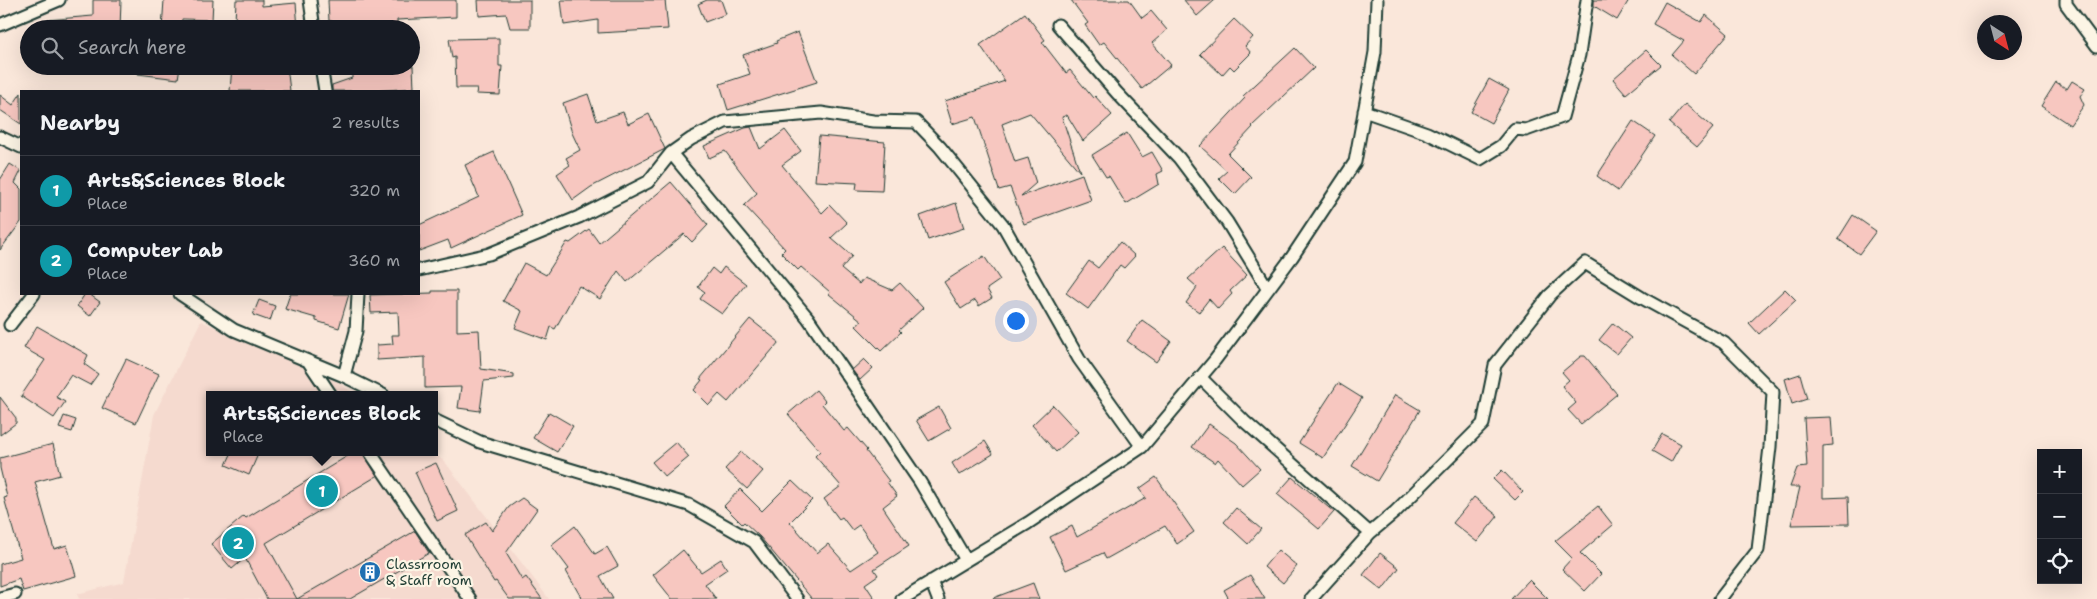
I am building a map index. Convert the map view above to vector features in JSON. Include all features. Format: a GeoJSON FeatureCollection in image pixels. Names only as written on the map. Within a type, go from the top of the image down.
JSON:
{"type":"FeatureCollection","features":[{"type":"Feature","properties":{"kind":"street"},"geometry":{"type":"LineString","coordinates":[[0,25],[59,0]]}},
{"type":"Feature","properties":{"kind":"street"},"geometry":{"type":"LineString","coordinates":[[310,0],[313,20]]}},
{"type":"Feature","properties":{"kind":"street"},"geometry":{"type":"LineString","coordinates":[[902,599],[1028,523],[1142,447],[1200,377],[1292,258],[1355,162],[1375,52],[1377,0]]}},
{"type":"Feature","properties":{"kind":"street"},"geometry":{"type":"LineString","coordinates":[[1364,111],[1426,133],[1480,159],[1500,146],[1514,129],[1526,130],[1562,117],[1579,55],[1587,0]]}},
{"type":"Feature","properties":{"kind":"street"},"geometry":{"type":"LineString","coordinates":[[2066,0],[2066,4],[2097,46]]}},
{"type":"Feature","properties":{"kind":"street"},"geometry":{"type":"LineString","coordinates":[[1058,25],[1117,94],[1179,158],[1227,222],[1268,289]]}},
{"type":"Feature","properties":{"kind":"street"},"geometry":{"type":"LineString","coordinates":[[322,75],[325,90]]}},
{"type":"Feature","properties":{"kind":"street"},"geometry":{"type":"LineString","coordinates":[[420,270],[489,254],[579,217],[648,182],[671,153],[691,139],[725,122],[820,113],[873,121],[916,122],[940,147],[1003,225],[1079,359],[1142,447]]}},
{"type":"Feature","properties":{"kind":"street"},"geometry":{"type":"LineString","coordinates":[[0,137],[20,147]]}},
{"type":"Feature","properties":{"kind":"street"},"geometry":{"type":"LineString","coordinates":[[671,153],[808,318],[920,482],[966,560]]}},
{"type":"Feature","properties":{"kind":"street"},"geometry":{"type":"LineString","coordinates":[[1311,599],[1370,534],[1395,512],[1483,424],[1495,365],[1550,295],[1585,263],[1642,298],[1724,343],[1773,392],[1770,447],[1758,550],[1720,599]]}},
{"type":"Feature","properties":{"kind":"street"},"geometry":{"type":"LineString","coordinates":[[10,325],[33,295]]}},
{"type":"Feature","properties":{"kind":"street"},"geometry":{"type":"LineString","coordinates":[[182,295],[234,330],[344,376],[375,391]]}},
{"type":"Feature","properties":{"kind":"street"},"geometry":{"type":"LineString","coordinates":[[344,376],[356,331],[358,295]]}},
{"type":"Feature","properties":{"kind":"street"},"geometry":{"type":"LineString","coordinates":[[307,360],[328,391]]}},
{"type":"Feature","properties":{"kind":"street"},"geometry":{"type":"LineString","coordinates":[[1200,377],[1244,421],[1370,534]]}},
{"type":"Feature","properties":{"kind":"street"},"geometry":{"type":"LineString","coordinates":[[438,422],[480,442],[689,505],[754,542],[797,599]]}},
{"type":"Feature","properties":{"kind":"street"},"geometry":{"type":"LineString","coordinates":[[373,456],[470,599]]}},
{"type":"Feature","properties":{"kind":"street"},"geometry":{"type":"LineString","coordinates":[[932,581],[938,599]]}},
{"type":"Feature","properties":{"kind":"street"},"geometry":{"type":"LineString","coordinates":[[0,598],[15,594]]}},
{"type":"Feature","properties":{"kind":"shaded area"},"geometry":{"type":"Polygon","coordinates":[[[201,321],[338,382],[350,391],[206,391],[206,456],[437,456],[445,462],[549,599],[79,599],[77,594],[124,582],[154,415],[201,321]]]}},
{"type":"Feature","properties":{"kind":"building"},"geometry":{"type":"Polygon","coordinates":[[[93,0],[121,0],[120,20],[46,20],[93,16],[93,0]]]}},
{"type":"Feature","properties":{"kind":"building"},"geometry":{"type":"Polygon","coordinates":[[[164,0],[213,0],[212,20],[163,20],[164,0]]]}},
{"type":"Feature","properties":{"kind":"building"},"geometry":{"type":"Polygon","coordinates":[[[236,0],[262,0],[262,6],[296,3],[297,20],[235,20],[236,0]]]}},
{"type":"Feature","properties":{"kind":"building"},"geometry":{"type":"Polygon","coordinates":[[[328,0],[456,0],[456,17],[397,20],[329,20],[328,0]]]}},
{"type":"Feature","properties":{"kind":"building"},"geometry":{"type":"Polygon","coordinates":[[[478,0],[530,0],[530,28],[510,28],[506,14],[479,16],[478,0]]]}},
{"type":"Feature","properties":{"kind":"building"},"geometry":{"type":"Polygon","coordinates":[[[561,0],[665,0],[668,29],[598,33],[598,20],[564,25],[561,0]]]}},
{"type":"Feature","properties":{"kind":"building"},"geometry":{"type":"Polygon","coordinates":[[[707,0],[721,0],[726,14],[705,22],[698,4],[707,0]]]}},
{"type":"Feature","properties":{"kind":"building"},"geometry":{"type":"Polygon","coordinates":[[[1071,0],[1129,0],[1142,18],[1151,11],[1167,30],[1152,43],[1171,65],[1142,89],[1104,42],[1099,45],[1085,25],[1088,23],[1071,0]]]}},
{"type":"Feature","properties":{"kind":"building"},"geometry":{"type":"Polygon","coordinates":[[[1184,0],[1215,0],[1197,16],[1184,0]]]}},
{"type":"Feature","properties":{"kind":"building"},"geometry":{"type":"Polygon","coordinates":[[[1594,0],[1629,0],[1617,20],[1594,6],[1594,0]]]}},
{"type":"Feature","properties":{"kind":"building"},"geometry":{"type":"Polygon","coordinates":[[[1665,2],[1701,22],[1706,15],[1728,34],[1694,74],[1672,55],[1684,41],[1653,24],[1665,2]]]}},
{"type":"Feature","properties":{"kind":"building"},"geometry":{"type":"Polygon","coordinates":[[[1025,13],[1045,40],[1042,42],[1066,73],[1070,70],[1093,98],[1095,96],[1112,115],[1083,141],[1067,115],[1062,117],[1080,172],[1030,113],[1002,124],[1015,162],[1028,158],[1036,183],[1021,196],[1082,174],[1091,200],[1024,224],[1010,187],[999,190],[975,117],[952,124],[945,101],[1005,81],[980,45],[1025,13]]]}},
{"type":"Feature","properties":{"kind":"building"},"geometry":{"type":"Polygon","coordinates":[[[1234,19],[1253,37],[1245,46],[1251,53],[1234,70],[1230,66],[1222,75],[1200,54],[1234,19]]]}},
{"type":"Feature","properties":{"kind":"building"},"geometry":{"type":"Polygon","coordinates":[[[798,32],[817,82],[728,110],[720,84],[750,74],[743,55],[777,43],[776,41],[798,32]]]}},
{"type":"Feature","properties":{"kind":"building"},"geometry":{"type":"Polygon","coordinates":[[[499,38],[499,66],[502,66],[500,95],[476,94],[477,88],[456,88],[455,57],[452,58],[449,39],[499,38]]]}},
{"type":"Feature","properties":{"kind":"building"},"geometry":{"type":"Polygon","coordinates":[[[1295,48],[1314,68],[1252,126],[1228,154],[1251,177],[1235,194],[1219,178],[1227,171],[1200,146],[1245,98],[1243,96],[1295,48]]]}},
{"type":"Feature","properties":{"kind":"building"},"geometry":{"type":"Polygon","coordinates":[[[1646,50],[1661,65],[1626,94],[1613,79],[1646,50]]]}},
{"type":"Feature","properties":{"kind":"building"},"geometry":{"type":"Polygon","coordinates":[[[146,75],[179,75],[178,79],[146,75]]]}},
{"type":"Feature","properties":{"kind":"building"},"geometry":{"type":"Polygon","coordinates":[[[231,75],[288,75],[290,90],[230,90],[231,75]]]}},
{"type":"Feature","properties":{"kind":"building"},"geometry":{"type":"Polygon","coordinates":[[[352,75],[413,75],[414,88],[332,90],[332,85],[352,78],[352,75]]]}},
{"type":"Feature","properties":{"kind":"building"},"geometry":{"type":"Polygon","coordinates":[[[1489,79],[1509,90],[1491,123],[1471,112],[1489,79]]]}},
{"type":"Feature","properties":{"kind":"building"},"geometry":{"type":"Polygon","coordinates":[[[2072,81],[2085,89],[2080,96],[2084,105],[2070,125],[2041,106],[2056,82],[2067,89],[2072,81]]]}},
{"type":"Feature","properties":{"kind":"building"},"geometry":{"type":"Polygon","coordinates":[[[20,94],[20,123],[0,110],[0,95],[13,105],[20,94]]]}},
{"type":"Feature","properties":{"kind":"building"},"geometry":{"type":"Polygon","coordinates":[[[588,94],[597,121],[623,112],[628,124],[649,114],[665,149],[591,187],[573,200],[557,174],[570,165],[566,158],[580,150],[572,133],[563,103],[588,94]]]}},
{"type":"Feature","properties":{"kind":"building"},"geometry":{"type":"Polygon","coordinates":[[[1685,104],[1713,128],[1697,147],[1669,123],[1685,104]]]}},
{"type":"Feature","properties":{"kind":"building"},"geometry":{"type":"Polygon","coordinates":[[[1633,121],[1655,136],[1618,191],[1597,176],[1633,121]]]}},
{"type":"Feature","properties":{"kind":"building"},"geometry":{"type":"Polygon","coordinates":[[[751,127],[760,149],[785,130],[801,151],[782,165],[822,213],[830,205],[847,223],[831,238],[852,256],[841,269],[859,284],[864,278],[892,290],[900,283],[923,308],[899,330],[901,332],[881,351],[856,326],[862,321],[829,294],[830,292],[801,267],[798,270],[781,253],[785,249],[744,205],[757,193],[725,151],[709,158],[704,146],[751,127]]]}},
{"type":"Feature","properties":{"kind":"building"},"geometry":{"type":"Polygon","coordinates":[[[1127,133],[1142,157],[1152,152],[1163,171],[1157,174],[1159,184],[1126,204],[1109,176],[1106,177],[1092,155],[1127,133]]]}},
{"type":"Feature","properties":{"kind":"building"},"geometry":{"type":"Polygon","coordinates":[[[819,136],[885,142],[882,191],[856,190],[857,183],[815,181],[819,136]]]}},
{"type":"Feature","properties":{"kind":"building"},"geometry":{"type":"Polygon","coordinates":[[[494,152],[522,215],[451,248],[448,240],[420,251],[420,225],[479,197],[465,165],[494,152]]]}},
{"type":"Feature","properties":{"kind":"building"},"geometry":{"type":"Polygon","coordinates":[[[10,164],[20,170],[15,183],[20,188],[20,223],[0,250],[0,180],[10,164]]]}},
{"type":"Feature","properties":{"kind":"building"},"geometry":{"type":"Polygon","coordinates":[[[671,182],[708,225],[692,242],[684,234],[627,282],[618,271],[600,299],[579,286],[555,329],[551,327],[547,340],[515,328],[522,311],[503,301],[524,263],[546,275],[567,242],[570,243],[589,229],[599,243],[671,182]]]}},
{"type":"Feature","properties":{"kind":"building"},"geometry":{"type":"Polygon","coordinates":[[[956,203],[964,228],[928,240],[920,216],[956,203]]]}},
{"type":"Feature","properties":{"kind":"building"},"geometry":{"type":"Polygon","coordinates":[[[1853,215],[1876,231],[1859,254],[1838,239],[1853,215]]]}},
{"type":"Feature","properties":{"kind":"building"},"geometry":{"type":"Polygon","coordinates":[[[1120,242],[1135,256],[1124,268],[1120,265],[1088,309],[1066,293],[1089,261],[1098,268],[1120,242]]]}},
{"type":"Feature","properties":{"kind":"building"},"geometry":{"type":"Polygon","coordinates":[[[1222,248],[1247,275],[1230,291],[1232,294],[1218,309],[1209,299],[1199,312],[1186,303],[1197,287],[1188,279],[1222,248]]]}},
{"type":"Feature","properties":{"kind":"building"},"geometry":{"type":"Polygon","coordinates":[[[984,256],[1000,280],[987,289],[992,298],[979,306],[975,300],[961,309],[944,282],[984,256]]]}},
{"type":"Feature","properties":{"kind":"building"},"geometry":{"type":"Polygon","coordinates":[[[724,267],[746,284],[722,314],[700,299],[705,292],[698,287],[712,268],[719,274],[724,267]]]}},
{"type":"Feature","properties":{"kind":"building"},"geometry":{"type":"Polygon","coordinates":[[[1785,289],[1796,300],[1759,334],[1749,323],[1785,289]]]}},
{"type":"Feature","properties":{"kind":"building"},"geometry":{"type":"Polygon","coordinates":[[[432,291],[457,291],[457,331],[479,330],[481,369],[514,374],[514,378],[484,381],[480,411],[458,408],[461,387],[425,388],[425,357],[377,360],[377,345],[393,344],[392,335],[399,335],[398,312],[371,313],[370,295],[420,295],[420,293],[432,293],[432,291]]]}},
{"type":"Feature","properties":{"kind":"building"},"geometry":{"type":"Polygon","coordinates":[[[84,295],[90,295],[100,302],[90,316],[77,306],[84,295]]]}},
{"type":"Feature","properties":{"kind":"building"},"geometry":{"type":"Polygon","coordinates":[[[290,295],[349,295],[339,328],[316,321],[316,318],[285,309],[290,295]]]}},
{"type":"Feature","properties":{"kind":"building"},"geometry":{"type":"Polygon","coordinates":[[[259,300],[275,306],[270,321],[253,315],[259,300]]]}},
{"type":"Feature","properties":{"kind":"building"},"geometry":{"type":"Polygon","coordinates":[[[750,319],[779,342],[728,402],[719,394],[709,405],[694,390],[702,380],[700,379],[750,319]]]}},
{"type":"Feature","properties":{"kind":"building"},"geometry":{"type":"Polygon","coordinates":[[[1142,320],[1171,341],[1156,362],[1127,341],[1142,320]]]}},
{"type":"Feature","properties":{"kind":"building"},"geometry":{"type":"Polygon","coordinates":[[[1613,323],[1631,338],[1617,354],[1599,340],[1613,323]]]}},
{"type":"Feature","properties":{"kind":"building"},"geometry":{"type":"Polygon","coordinates":[[[37,326],[88,355],[84,364],[98,374],[90,385],[71,375],[56,397],[65,402],[54,418],[21,396],[45,360],[24,348],[37,326]]]}},
{"type":"Feature","properties":{"kind":"building"},"geometry":{"type":"Polygon","coordinates":[[[1581,356],[1585,356],[1617,394],[1581,424],[1568,410],[1576,403],[1562,386],[1569,380],[1562,372],[1581,356]]]}},
{"type":"Feature","properties":{"kind":"building"},"geometry":{"type":"Polygon","coordinates":[[[126,359],[159,374],[136,423],[102,408],[126,359]]]}},
{"type":"Feature","properties":{"kind":"building"},"geometry":{"type":"Polygon","coordinates":[[[864,359],[873,368],[860,380],[852,370],[864,359]]]}},
{"type":"Feature","properties":{"kind":"building"},"geometry":{"type":"Polygon","coordinates":[[[1800,374],[1807,399],[1792,404],[1785,379],[1800,374]]]}},
{"type":"Feature","properties":{"kind":"building"},"geometry":{"type":"Polygon","coordinates":[[[1338,383],[1362,398],[1323,458],[1299,443],[1338,383]]]}},
{"type":"Feature","properties":{"kind":"building"},"geometry":{"type":"Polygon","coordinates":[[[816,390],[825,401],[822,404],[844,431],[848,428],[867,450],[897,496],[883,507],[909,546],[874,569],[878,575],[865,584],[875,599],[812,599],[760,537],[744,522],[742,524],[724,506],[740,489],[762,511],[792,481],[812,500],[790,522],[817,553],[828,544],[851,570],[878,552],[859,525],[852,530],[842,517],[839,519],[824,499],[841,486],[815,456],[820,451],[788,414],[816,390]]]}},
{"type":"Feature","properties":{"kind":"building"},"geometry":{"type":"Polygon","coordinates":[[[1395,395],[1420,410],[1377,481],[1352,466],[1395,395]]]}},
{"type":"Feature","properties":{"kind":"building"},"geometry":{"type":"Polygon","coordinates":[[[0,397],[16,418],[16,423],[0,435],[0,397]]]}},
{"type":"Feature","properties":{"kind":"building"},"geometry":{"type":"Polygon","coordinates":[[[1053,405],[1078,432],[1056,452],[1032,425],[1053,405]]]}},
{"type":"Feature","properties":{"kind":"building"},"geometry":{"type":"Polygon","coordinates":[[[939,407],[951,428],[929,441],[916,420],[939,407]]]}},
{"type":"Feature","properties":{"kind":"building"},"geometry":{"type":"Polygon","coordinates":[[[549,412],[573,426],[557,452],[533,438],[549,412]]]}},
{"type":"Feature","properties":{"kind":"building"},"geometry":{"type":"Polygon","coordinates":[[[64,416],[76,420],[72,432],[59,428],[64,416]]]}},
{"type":"Feature","properties":{"kind":"building"},"geometry":{"type":"Polygon","coordinates":[[[1831,417],[1833,445],[1823,446],[1823,498],[1848,497],[1849,524],[1791,525],[1800,487],[1790,487],[1797,468],[1807,467],[1804,418],[1831,417]]]}},
{"type":"Feature","properties":{"kind":"building"},"geometry":{"type":"Polygon","coordinates":[[[1209,424],[1236,443],[1260,469],[1242,485],[1218,459],[1215,463],[1192,447],[1209,424]]]}},
{"type":"Feature","properties":{"kind":"building"},"geometry":{"type":"Polygon","coordinates":[[[1662,434],[1681,444],[1671,462],[1652,451],[1662,434]]]}},
{"type":"Feature","properties":{"kind":"building"},"geometry":{"type":"Polygon","coordinates":[[[985,441],[993,454],[959,475],[952,463],[985,441]]]}},
{"type":"Feature","properties":{"kind":"building"},"geometry":{"type":"Polygon","coordinates":[[[676,442],[689,457],[665,477],[652,462],[676,442]]]}},
{"type":"Feature","properties":{"kind":"building"},"geometry":{"type":"Polygon","coordinates":[[[53,444],[60,475],[35,482],[54,549],[67,545],[76,576],[23,591],[19,579],[0,586],[0,564],[21,558],[4,498],[7,497],[0,468],[0,458],[53,444]]]}},
{"type":"Feature","properties":{"kind":"building"},"geometry":{"type":"Polygon","coordinates":[[[741,452],[763,471],[747,489],[725,469],[741,452]]]}},
{"type":"Feature","properties":{"kind":"building"},"geometry":{"type":"Polygon","coordinates":[[[230,456],[257,456],[249,475],[226,465],[230,456]]]}},
{"type":"Feature","properties":{"kind":"building"},"geometry":{"type":"Polygon","coordinates":[[[347,456],[365,456],[377,476],[266,543],[297,599],[267,599],[245,558],[232,569],[211,544],[244,516],[246,518],[347,456]]]}},
{"type":"Feature","properties":{"kind":"building"},"geometry":{"type":"Polygon","coordinates":[[[436,463],[458,511],[437,521],[415,472],[436,463]]]}},
{"type":"Feature","properties":{"kind":"building"},"geometry":{"type":"Polygon","coordinates":[[[1502,470],[1523,492],[1515,500],[1493,479],[1502,470]]]}},
{"type":"Feature","properties":{"kind":"building"},"geometry":{"type":"Polygon","coordinates":[[[1156,477],[1194,532],[1177,544],[1165,526],[1106,559],[1103,553],[1066,570],[1050,537],[1072,526],[1077,537],[1146,498],[1139,489],[1156,477]]]}},
{"type":"Feature","properties":{"kind":"building"},"geometry":{"type":"Polygon","coordinates":[[[1292,477],[1334,512],[1319,529],[1277,494],[1292,477]]]}},
{"type":"Feature","properties":{"kind":"building"},"geometry":{"type":"Polygon","coordinates":[[[1474,497],[1498,516],[1477,542],[1453,523],[1474,497]]]}},
{"type":"Feature","properties":{"kind":"building"},"geometry":{"type":"Polygon","coordinates":[[[522,498],[537,509],[506,553],[522,580],[526,577],[542,599],[509,599],[496,581],[494,582],[465,535],[486,522],[492,531],[509,507],[522,498]]]}},
{"type":"Feature","properties":{"kind":"building"},"geometry":{"type":"Polygon","coordinates":[[[1598,506],[1613,525],[1580,553],[1601,574],[1585,591],[1562,569],[1572,558],[1555,541],[1598,506]]]}},
{"type":"Feature","properties":{"kind":"building"},"geometry":{"type":"Polygon","coordinates":[[[1236,508],[1261,529],[1248,544],[1224,522],[1236,508]]]}},
{"type":"Feature","properties":{"kind":"building"},"geometry":{"type":"Polygon","coordinates":[[[575,526],[595,554],[607,547],[618,566],[600,576],[613,599],[582,599],[566,571],[569,569],[551,545],[575,526]]]}},
{"type":"Feature","properties":{"kind":"building","name":"Classrroom & Staff room"},"geometry":{"type":"Polygon","coordinates":[[[415,531],[429,553],[350,599],[297,599],[415,531]]]}},
{"type":"Feature","properties":{"kind":"building"},"geometry":{"type":"Polygon","coordinates":[[[683,550],[701,572],[721,559],[727,569],[705,584],[716,599],[672,599],[653,575],[683,550]]]}},
{"type":"Feature","properties":{"kind":"building"},"geometry":{"type":"Polygon","coordinates":[[[1278,550],[1297,566],[1283,583],[1264,567],[1278,550]]]}},
{"type":"Feature","properties":{"kind":"building"},"geometry":{"type":"Polygon","coordinates":[[[1380,553],[1399,568],[1382,590],[1363,575],[1380,553]]]}},
{"type":"Feature","properties":{"kind":"building"},"geometry":{"type":"Polygon","coordinates":[[[1250,575],[1265,599],[1229,599],[1224,590],[1250,575]]]}},
{"type":"Feature","properties":{"kind":"building"},"geometry":{"type":"Polygon","coordinates":[[[1529,580],[1548,599],[1511,599],[1529,580]]]}},
{"type":"Feature","properties":{"kind":"building"},"geometry":{"type":"Polygon","coordinates":[[[1033,583],[1039,599],[993,599],[993,598],[1033,583]]]}},
{"type":"Feature","properties":{"kind":"place","name":"Arts&Sciences Block"},"geometry":{"type":"Point","coordinates":[322,491]}},
{"type":"Feature","properties":{"kind":"place","name":"Computer Lab"},"geometry":{"type":"Point","coordinates":[238,543]}},
{"type":"Feature","properties":{"kind":"place","name":"Classrroom & Staff room"},"geometry":{"type":"Point","coordinates":[370,572]}}]}
